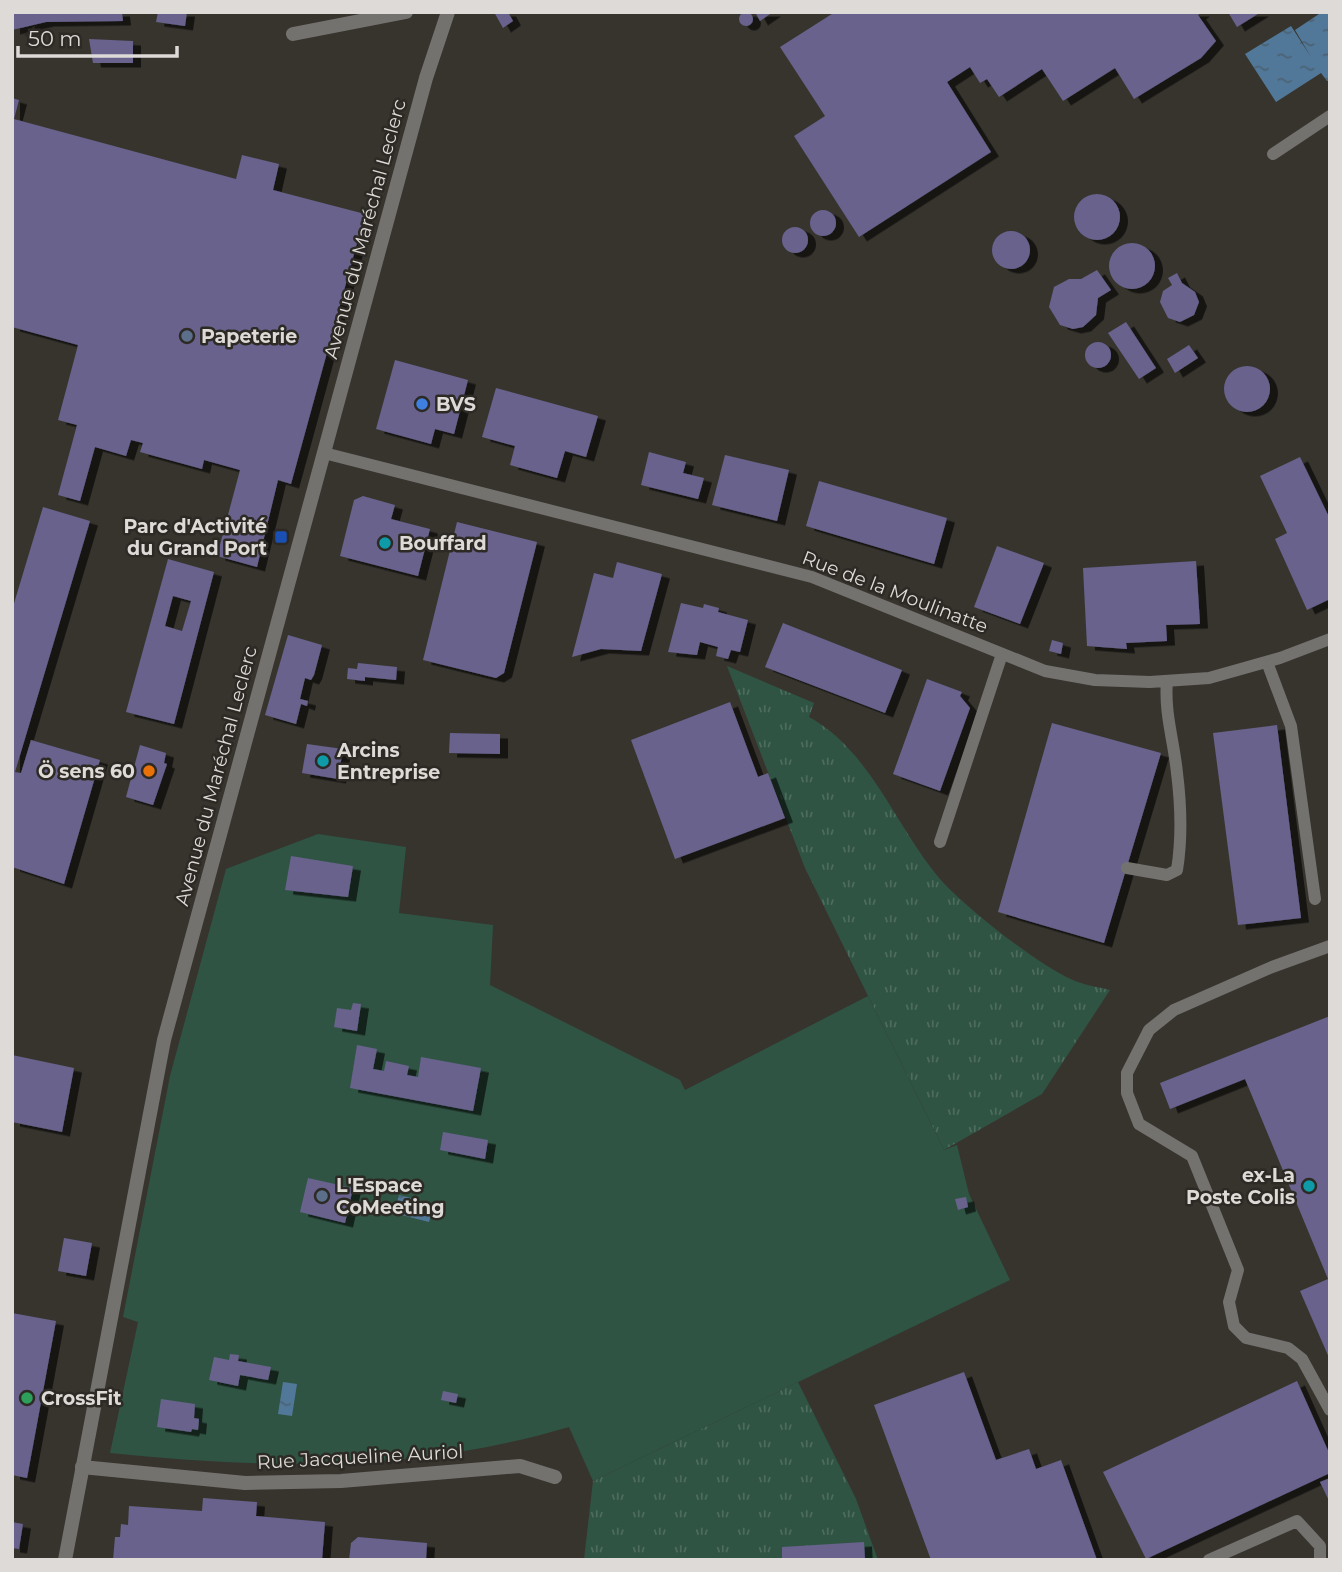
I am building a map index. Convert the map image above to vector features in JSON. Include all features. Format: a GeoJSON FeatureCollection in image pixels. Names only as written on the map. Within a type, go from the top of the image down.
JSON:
{"type":"FeatureCollection","features":[{"type":"Feature","properties":{"kind":"street"},"geometry":{"type":"LineString","coordinates":[[293,34],[406,12]]}},
{"type":"Feature","properties":{"kind":"street","name":"Avenue du Maréchal Leclerc"},"geometry":{"type":"LineString","coordinates":[[65,1560],[164,1040],[426,78],[448,12]]}},
{"type":"Feature","properties":{"kind":"street","name":"Rue Jacqueline Auriol"},"geometry":{"type":"LineString","coordinates":[[82,1467],[245,1483],[341,1481],[520,1466],[555,1477]]}},
{"type":"Feature","properties":{"kind":"lane"},"geometry":{"type":"LineString","coordinates":[[1273,154],[1330,116]]}},
{"type":"Feature","properties":{"kind":"lane","name":"Rue de la Moulinatte"},"geometry":{"type":"LineString","coordinates":[[324,453],[812,577],[1045,671],[1095,680],[1167,681],[1209,678],[1267,662],[1330,639]]}},
{"type":"Feature","properties":{"kind":"lane"},"geometry":{"type":"LineString","coordinates":[[940,842],[1002,654]]}},
{"type":"Feature","properties":{"kind":"lane"},"geometry":{"type":"LineString","coordinates":[[1267,662],[1291,726],[1315,898]]}},
{"type":"Feature","properties":{"kind":"lane"},"geometry":{"type":"LineString","coordinates":[[1127,868],[1167,875],[1177,870],[1181,846],[1178,774],[1166,699],[1167,681]]}},
{"type":"Feature","properties":{"kind":"lane"},"geometry":{"type":"LineString","coordinates":[[1330,946],[1272,967],[1174,1010],[1149,1030],[1127,1073],[1127,1093],[1139,1124],[1192,1156],[1238,1270],[1229,1302],[1234,1326],[1246,1338],[1288,1348],[1302,1359],[1330,1410]]}},
{"type":"Feature","properties":{"kind":"lane"},"geometry":{"type":"LineString","coordinates":[[1209,1560],[1297,1521],[1320,1546],[1320,1560]]}},
{"type":"Feature","properties":{"kind":"green space"},"geometry":{"type":"Polygon","coordinates":[[[727,666],[814,703],[809,717],[830,731],[864,767],[920,853],[946,886],[1002,934],[1045,964],[1078,982],[1110,990],[1042,1094],[944,1150],[805,868],[727,666]]]}},
{"type":"Feature","properties":{"kind":"green space"},"geometry":{"type":"Polygon","coordinates":[[[318,834],[406,847],[399,913],[493,925],[490,985],[680,1080],[685,1090],[868,996],[944,1150],[957,1145],[969,1194],[1010,1280],[593,1481],[569,1427],[512,1442],[455,1452],[341,1463],[226,1462],[110,1453],[138,1322],[123,1317],[170,1076],[226,869],[318,834]]]}},
{"type":"Feature","properties":{"kind":"green space"},"geometry":{"type":"Polygon","coordinates":[[[798,1382],[856,1499],[878,1560],[584,1560],[593,1481],[798,1382]]]}},
{"type":"Feature","properties":{"kind":"water"},"geometry":{"type":"Polygon","coordinates":[[[1322,12],[1330,12],[1330,80],[1327,81],[1321,73],[1276,102],[1245,54],[1291,26],[1311,57],[1295,30],[1322,12]]]}},
{"type":"Feature","properties":{"kind":"water"},"geometry":{"type":"Polygon","coordinates":[[[399,1195],[434,1204],[429,1222],[394,1213],[399,1195]]]}},
{"type":"Feature","properties":{"kind":"water"},"geometry":{"type":"Polygon","coordinates":[[[283,1382],[297,1384],[292,1416],[278,1414],[283,1382]]]}},
{"type":"Feature","properties":{"kind":"building"},"geometry":{"type":"Polygon","coordinates":[[[12,12],[122,12],[123,21],[46,22],[12,30],[12,12]]]}},
{"type":"Feature","properties":{"kind":"building"},"geometry":{"type":"Polygon","coordinates":[[[158,12],[187,12],[185,26],[156,22],[158,12]]]}},
{"type":"Feature","properties":{"kind":"building"},"geometry":{"type":"Polygon","coordinates":[[[494,12],[508,12],[513,21],[503,28],[494,12]]]}},
{"type":"Feature","properties":{"kind":"building"},"geometry":{"type":"Polygon","coordinates":[[[746,12],[751,14],[751,24],[746,26],[741,24],[739,19],[741,14],[746,12]]]}},
{"type":"Feature","properties":{"kind":"building"},"geometry":{"type":"Polygon","coordinates":[[[755,12],[773,12],[760,21],[755,12]]]}},
{"type":"Feature","properties":{"kind":"building"},"geometry":{"type":"Polygon","coordinates":[[[835,12],[1202,12],[1198,15],[1216,41],[1201,58],[1134,99],[1115,68],[1063,101],[1042,69],[999,97],[987,79],[980,83],[970,67],[947,82],[991,152],[859,237],[794,136],[825,116],[780,47],[835,12]]]}},
{"type":"Feature","properties":{"kind":"building"},"geometry":{"type":"Polygon","coordinates":[[[1228,12],[1261,12],[1237,27],[1228,12]]]}},
{"type":"Feature","properties":{"kind":"building"},"geometry":{"type":"Polygon","coordinates":[[[89,39],[133,41],[133,63],[93,63],[89,39]]]}},
{"type":"Feature","properties":{"kind":"building","name":"Papeterie"},"geometry":{"type":"Polygon","coordinates":[[[12,98],[19,100],[14,119],[236,179],[242,155],[279,164],[273,190],[365,214],[291,484],[278,480],[257,567],[217,556],[240,470],[204,460],[202,469],[140,452],[143,443],[131,440],[126,456],[95,447],[80,501],[58,495],[77,425],[58,420],[78,345],[12,327],[12,98]]]}},
{"type":"Feature","properties":{"kind":"building"},"geometry":{"type":"Polygon","coordinates":[[[1097,194],[1113,201],[1120,217],[1113,233],[1097,240],[1081,233],[1074,217],[1081,201],[1097,194]]]}},
{"type":"Feature","properties":{"kind":"building"},"geometry":{"type":"Polygon","coordinates":[[[823,210],[832,214],[836,223],[832,232],[823,236],[814,232],[810,223],[814,214],[823,210]]]}},
{"type":"Feature","properties":{"kind":"building"},"geometry":{"type":"Polygon","coordinates":[[[795,227],[804,231],[808,240],[804,249],[795,253],[786,249],[782,240],[786,231],[795,227]]]}},
{"type":"Feature","properties":{"kind":"building"},"geometry":{"type":"Polygon","coordinates":[[[1011,231],[1024,237],[1030,250],[1024,263],[1011,269],[998,263],[992,250],[998,237],[1011,231]]]}},
{"type":"Feature","properties":{"kind":"building"},"geometry":{"type":"Polygon","coordinates":[[[1132,243],[1148,250],[1155,266],[1148,282],[1132,289],[1116,282],[1109,266],[1116,250],[1132,243]]]}},
{"type":"Feature","properties":{"kind":"building"},"geometry":{"type":"Polygon","coordinates":[[[1097,270],[1111,290],[1098,298],[1096,315],[1083,327],[1073,329],[1060,325],[1049,307],[1054,287],[1069,279],[1081,279],[1097,270]]]}},
{"type":"Feature","properties":{"kind":"building"},"geometry":{"type":"Polygon","coordinates":[[[1177,273],[1182,283],[1195,292],[1199,302],[1194,315],[1180,322],[1168,318],[1160,302],[1163,291],[1172,285],[1168,278],[1177,273]]]}},
{"type":"Feature","properties":{"kind":"building"},"geometry":{"type":"Polygon","coordinates":[[[1126,322],[1156,368],[1139,379],[1108,333],[1126,322]]]}},
{"type":"Feature","properties":{"kind":"building"},"geometry":{"type":"Polygon","coordinates":[[[1098,342],[1107,346],[1111,355],[1107,364],[1098,368],[1089,364],[1085,355],[1089,346],[1098,342]]]}},
{"type":"Feature","properties":{"kind":"building"},"geometry":{"type":"Polygon","coordinates":[[[1189,345],[1198,358],[1175,373],[1167,359],[1189,345]]]}},
{"type":"Feature","properties":{"kind":"building","name":"BVS"},"geometry":{"type":"Polygon","coordinates":[[[395,360],[468,380],[454,434],[435,429],[431,444],[376,429],[395,360]]]}},
{"type":"Feature","properties":{"kind":"building"},"geometry":{"type":"Polygon","coordinates":[[[1247,366],[1263,373],[1270,389],[1263,405],[1247,412],[1231,405],[1224,389],[1231,373],[1247,366]]]}},
{"type":"Feature","properties":{"kind":"building"},"geometry":{"type":"Polygon","coordinates":[[[496,388],[598,416],[586,457],[565,451],[557,478],[510,465],[515,446],[482,437],[496,388]]]}},
{"type":"Feature","properties":{"kind":"building"},"geometry":{"type":"Polygon","coordinates":[[[649,452],[686,462],[683,473],[704,478],[698,499],[641,485],[649,452]]]}},
{"type":"Feature","properties":{"kind":"building"},"geometry":{"type":"Polygon","coordinates":[[[725,455],[789,470],[777,521],[712,505],[725,455]]]}},
{"type":"Feature","properties":{"kind":"building"},"geometry":{"type":"Polygon","coordinates":[[[1300,457],[1330,519],[1330,599],[1307,610],[1275,539],[1287,533],[1260,476],[1300,457]]]}},
{"type":"Feature","properties":{"kind":"building"},"geometry":{"type":"Polygon","coordinates":[[[819,481],[947,518],[934,564],[806,526],[819,481]]]}},
{"type":"Feature","properties":{"kind":"building","name":"Bouffard"},"geometry":{"type":"Polygon","coordinates":[[[363,496],[395,505],[391,519],[430,529],[418,576],[340,556],[354,500],[363,496]]]}},
{"type":"Feature","properties":{"kind":"building"},"geometry":{"type":"Polygon","coordinates":[[[43,507],[90,521],[15,772],[21,773],[31,740],[100,760],[64,884],[12,867],[12,610],[43,507]]]}},
{"type":"Feature","properties":{"kind":"building"},"geometry":{"type":"Polygon","coordinates":[[[457,522],[537,542],[504,673],[496,678],[423,660],[457,522]]]}},
{"type":"Feature","properties":{"kind":"building"},"geometry":{"type":"Polygon","coordinates":[[[997,546],[1044,563],[1020,624],[974,607],[997,546]]]}},
{"type":"Feature","properties":{"kind":"building"},"geometry":{"type":"Polygon","coordinates":[[[168,559],[214,572],[174,724],[126,712],[168,559]],[[173,596],[165,626],[182,631],[191,601],[173,596]]]}},
{"type":"Feature","properties":{"kind":"building"},"geometry":{"type":"Polygon","coordinates":[[[1196,561],[1200,624],[1166,625],[1167,641],[1126,643],[1127,649],[1087,646],[1083,568],[1196,561]]]}},
{"type":"Feature","properties":{"kind":"building"},"geometry":{"type":"Polygon","coordinates":[[[617,562],[662,574],[641,651],[601,649],[572,657],[594,573],[613,578],[617,562]]]}},
{"type":"Feature","properties":{"kind":"building"},"geometry":{"type":"Polygon","coordinates":[[[681,603],[703,608],[704,604],[719,608],[718,612],[748,620],[740,652],[731,650],[728,659],[716,656],[718,647],[700,642],[697,655],[668,652],[681,603]]]}},
{"type":"Feature","properties":{"kind":"building"},"geometry":{"type":"Polygon","coordinates":[[[783,623],[902,670],[885,713],[765,667],[783,623]]]}},
{"type":"Feature","properties":{"kind":"building"},"geometry":{"type":"Polygon","coordinates":[[[288,635],[322,645],[314,675],[311,680],[305,678],[300,699],[308,701],[307,706],[301,704],[296,724],[265,715],[288,635]]]}},
{"type":"Feature","properties":{"kind":"building"},"geometry":{"type":"Polygon","coordinates":[[[1052,640],[1063,643],[1061,654],[1049,651],[1052,640]]]}},
{"type":"Feature","properties":{"kind":"building"},"geometry":{"type":"Polygon","coordinates":[[[358,663],[397,667],[396,680],[365,677],[365,681],[347,679],[348,668],[357,669],[358,663]]]}},
{"type":"Feature","properties":{"kind":"building"},"geometry":{"type":"Polygon","coordinates":[[[927,679],[962,692],[960,696],[970,708],[940,791],[893,774],[927,679]]]}},
{"type":"Feature","properties":{"kind":"building"},"geometry":{"type":"Polygon","coordinates":[[[730,702],[758,777],[768,773],[785,818],[675,859],[631,740],[730,702]]]}},
{"type":"Feature","properties":{"kind":"building"},"geometry":{"type":"Polygon","coordinates":[[[1052,723],[1161,753],[1104,943],[998,912],[1052,723]]]}},
{"type":"Feature","properties":{"kind":"building"},"geometry":{"type":"Polygon","coordinates":[[[1277,725],[1301,918],[1238,925],[1213,733],[1277,725]]]}},
{"type":"Feature","properties":{"kind":"building"},"geometry":{"type":"Polygon","coordinates":[[[450,733],[500,734],[500,754],[449,753],[450,733]]]}},
{"type":"Feature","properties":{"kind":"building","name":"Arcins Entreprise"},"geometry":{"type":"Polygon","coordinates":[[[307,744],[343,749],[338,779],[302,773],[307,744]]]}},
{"type":"Feature","properties":{"kind":"building","name":"Ö sens 60"},"geometry":{"type":"Polygon","coordinates":[[[140,745],[166,753],[164,763],[167,764],[153,805],[126,797],[140,745]]]}},
{"type":"Feature","properties":{"kind":"building"},"geometry":{"type":"Polygon","coordinates":[[[291,856],[353,866],[348,897],[285,890],[291,856]]]}},
{"type":"Feature","properties":{"kind":"building"},"geometry":{"type":"Polygon","coordinates":[[[353,1003],[361,1004],[357,1031],[334,1027],[337,1008],[351,1010],[353,1003]]]}},
{"type":"Feature","properties":{"kind":"building","name":"ex-La Poste Colis"},"geometry":{"type":"Polygon","coordinates":[[[1330,1016],[1330,1360],[1300,1291],[1328,1279],[1245,1079],[1170,1109],[1160,1083],[1330,1016]]]}},
{"type":"Feature","properties":{"kind":"building"},"geometry":{"type":"Polygon","coordinates":[[[357,1045],[377,1049],[373,1069],[384,1071],[386,1061],[409,1066],[407,1075],[418,1077],[421,1057],[481,1068],[473,1111],[350,1088],[357,1045]]]}},
{"type":"Feature","properties":{"kind":"building"},"geometry":{"type":"Polygon","coordinates":[[[12,1055],[74,1068],[62,1132],[12,1122],[12,1055]]]}},
{"type":"Feature","properties":{"kind":"building"},"geometry":{"type":"Polygon","coordinates":[[[443,1132],[488,1140],[485,1159],[440,1150],[443,1132]]]}},
{"type":"Feature","properties":{"kind":"building"},"geometry":{"type":"Polygon","coordinates":[[[308,1178],[353,1188],[345,1223],[300,1212],[308,1178]]]}},
{"type":"Feature","properties":{"kind":"building"},"geometry":{"type":"Polygon","coordinates":[[[966,1197],[968,1207],[958,1210],[955,1199],[966,1197]]]}},
{"type":"Feature","properties":{"kind":"building"},"geometry":{"type":"Polygon","coordinates":[[[64,1238],[92,1243],[86,1276],[58,1271],[64,1238]]]}},
{"type":"Feature","properties":{"kind":"building","name":"CrossFit"},"geometry":{"type":"Polygon","coordinates":[[[12,1313],[56,1321],[27,1478],[12,1475],[12,1313]]]}},
{"type":"Feature","properties":{"kind":"building"},"geometry":{"type":"Polygon","coordinates":[[[230,1354],[239,1355],[238,1361],[271,1367],[268,1380],[240,1375],[238,1386],[209,1380],[214,1357],[229,1360],[230,1354]]]}},
{"type":"Feature","properties":{"kind":"building"},"geometry":{"type":"Polygon","coordinates":[[[964,1372],[996,1460],[1029,1449],[1036,1469],[1061,1460],[1097,1560],[931,1560],[874,1405],[964,1372]]]}},
{"type":"Feature","properties":{"kind":"building"},"geometry":{"type":"Polygon","coordinates":[[[1297,1381],[1330,1455],[1330,1473],[1146,1559],[1103,1472],[1297,1381]]]}},
{"type":"Feature","properties":{"kind":"building"},"geometry":{"type":"Polygon","coordinates":[[[443,1391],[458,1394],[456,1403],[441,1400],[443,1391]]]}},
{"type":"Feature","properties":{"kind":"building"},"geometry":{"type":"Polygon","coordinates":[[[161,1399],[195,1404],[194,1418],[199,1419],[198,1430],[192,1429],[191,1432],[157,1427],[161,1399]]]}},
{"type":"Feature","properties":{"kind":"building"},"geometry":{"type":"Polygon","coordinates":[[[1330,1478],[1330,1503],[1320,1482],[1330,1478]]]}},
{"type":"Feature","properties":{"kind":"building"},"geometry":{"type":"Polygon","coordinates":[[[203,1498],[257,1502],[256,1516],[325,1522],[322,1560],[113,1560],[115,1537],[120,1537],[121,1524],[128,1525],[129,1506],[202,1511],[203,1498]]]}},
{"type":"Feature","properties":{"kind":"building"},"geometry":{"type":"Polygon","coordinates":[[[12,1522],[23,1524],[19,1549],[12,1548],[12,1522]]]}},
{"type":"Feature","properties":{"kind":"building"},"geometry":{"type":"Polygon","coordinates":[[[358,1537],[427,1543],[426,1560],[349,1560],[351,1543],[358,1537]]]}},
{"type":"Feature","properties":{"kind":"building"},"geometry":{"type":"Polygon","coordinates":[[[864,1542],[865,1560],[782,1560],[782,1547],[864,1542]]]}},
{"type":"Feature","properties":{"kind":"place","name":"Papeterie"},"geometry":{"type":"Point","coordinates":[187,336]}},
{"type":"Feature","properties":{"kind":"place","name":"BVS"},"geometry":{"type":"Point","coordinates":[422,404]}},
{"type":"Feature","properties":{"kind":"place","name":"Parc d'Activité du Grand Port"},"geometry":{"type":"Point","coordinates":[281,537]}},
{"type":"Feature","properties":{"kind":"place","name":"Bouffard"},"geometry":{"type":"Point","coordinates":[385,543]}},
{"type":"Feature","properties":{"kind":"place","name":"Arcins Entreprise"},"geometry":{"type":"Point","coordinates":[323,761]}},
{"type":"Feature","properties":{"kind":"place","name":"Ö sens 60"},"geometry":{"type":"Point","coordinates":[149,771]}},
{"type":"Feature","properties":{"kind":"place","name":"ex-La Poste Colis"},"geometry":{"type":"Point","coordinates":[1309,1186]}},
{"type":"Feature","properties":{"kind":"place","name":"L'Espace CoMeeting"},"geometry":{"type":"Point","coordinates":[322,1196]}},
{"type":"Feature","properties":{"kind":"place","name":"CrossFit"},"geometry":{"type":"Point","coordinates":[27,1398]}}]}
